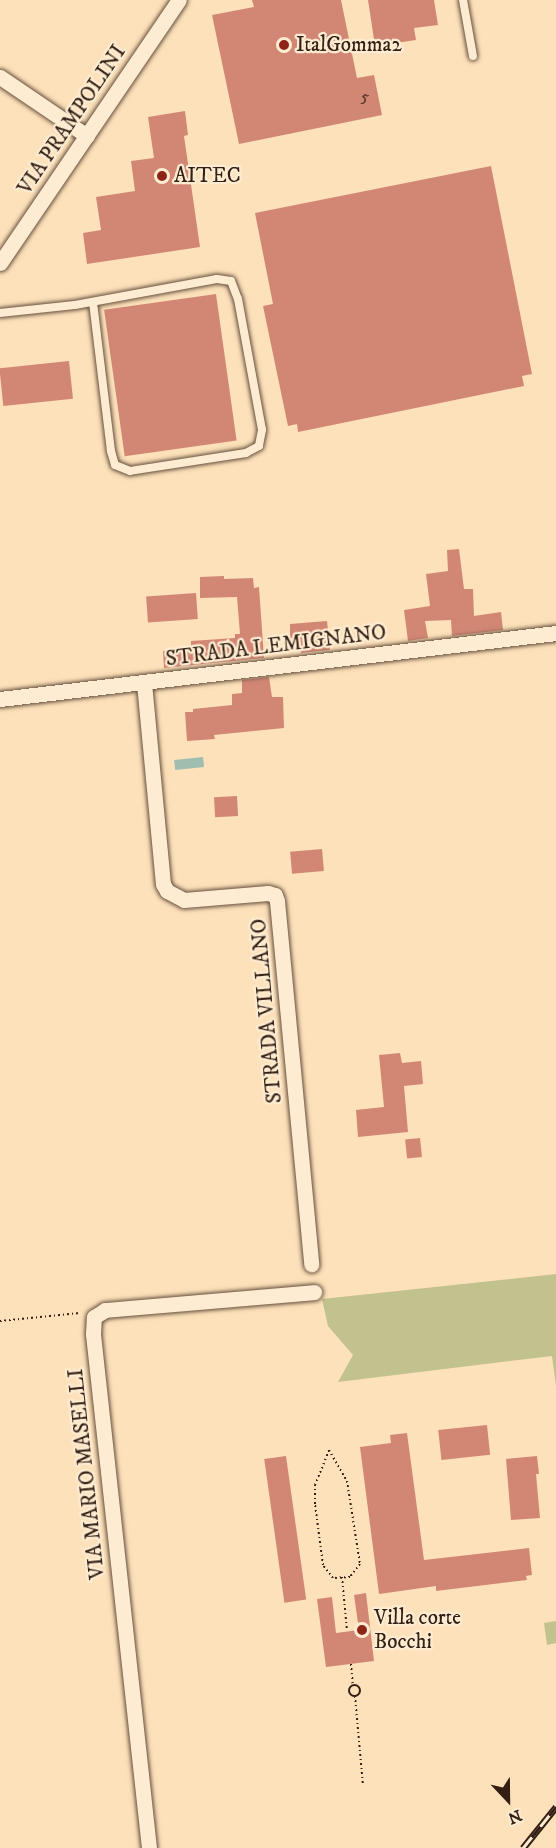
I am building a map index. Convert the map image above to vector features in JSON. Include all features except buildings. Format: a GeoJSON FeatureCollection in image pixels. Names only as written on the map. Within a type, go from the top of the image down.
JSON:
{"type":"FeatureCollection","features":[{"type":"Feature","properties":{"kind":"street","name":"VIA PRAMPOLINI"},"geometry":{"type":"LineString","coordinates":[[0,263],[179,0]]}},
{"type":"Feature","properties":{"kind":"street"},"geometry":{"type":"LineString","coordinates":[[0,77],[87,136]]}},
{"type":"Feature","properties":{"kind":"street","name":"STRADA LEMIGNANO"},"geometry":{"type":"LineString","coordinates":[[0,699],[556,633]]}},
{"type":"Feature","properties":{"kind":"street","name":"STRADA VILLANO"},"geometry":{"type":"LineString","coordinates":[[144,683],[163,884],[167,891],[184,900],[268,893],[275,896],[278,902],[311,1264]]}},
{"type":"Feature","properties":{"kind":"street"},"geometry":{"type":"LineString","coordinates":[[94,1317],[105,1310],[314,1292]]}},
{"type":"Feature","properties":{"kind":"street","name":"VIA MARIO MASELLI"},"geometry":{"type":"LineString","coordinates":[[94,1317],[93,1334],[149,1848]]}},
{"type":"Feature","properties":{"kind":"lane"},"geometry":{"type":"LineString","coordinates":[[463,0],[472,57]]}},
{"type":"Feature","properties":{"kind":"lane"},"geometry":{"type":"LineString","coordinates":[[0,313],[93,302],[217,279],[231,281],[238,299],[262,430],[259,446],[246,453],[130,471],[116,465],[111,451],[93,302]]}},
{"type":"Feature","properties":{"kind":"path"},"geometry":{"type":"LineString","coordinates":[[0,1321],[83,1313],[94,1317]]}},
{"type":"Feature","properties":{"kind":"path"},"geometry":{"type":"LineString","coordinates":[[329,1450],[347,1481],[360,1564],[350,1576],[342,1577],[333,1578],[323,1565],[315,1504],[315,1485],[329,1450]]}},
{"type":"Feature","properties":{"kind":"path"},"geometry":{"type":"LineString","coordinates":[[342,1577],[347,1631]]}},
{"type":"Feature","properties":{"kind":"path"},"geometry":{"type":"LineString","coordinates":[[351,1664],[353,1685],[359,1690],[355,1695],[363,1786]]}},
{"type":"Feature","properties":{"kind":"path"},"geometry":{"type":"LineString","coordinates":[[353,1685],[348,1691],[355,1695]]}},
{"type":"Feature","properties":{"kind":"green space"},"geometry":{"type":"Polygon","coordinates":[[[556,1274],[556,1386],[552,1356],[338,1382],[353,1355],[328,1326],[322,1299],[556,1274]]]}},
{"type":"Feature","properties":{"kind":"green space"},"geometry":{"type":"Polygon","coordinates":[[[556,1621],[556,1643],[547,1645],[544,1623],[556,1621]]]}},
{"type":"Feature","properties":{"kind":"shaded area"},"geometry":{"type":"Polygon","coordinates":[[[203,757],[204,767],[175,770],[174,760],[203,757]]]}},
{"type":"Feature","properties":{"kind":"railway"},"geometry":{"type":"LineString","coordinates":[[523,1848],[556,1807]]}},
{"type":"Feature","properties":{"kind":"place","name":"ItalGomma2"},"geometry":{"type":"Point","coordinates":[284,45]}},
{"type":"Feature","properties":{"kind":"place","name":"AITEC"},"geometry":{"type":"Point","coordinates":[162,176]}},
{"type":"Feature","properties":{"kind":"place","name":"Villa corte Bocchi"},"geometry":{"type":"Point","coordinates":[362,1630]}}]}
